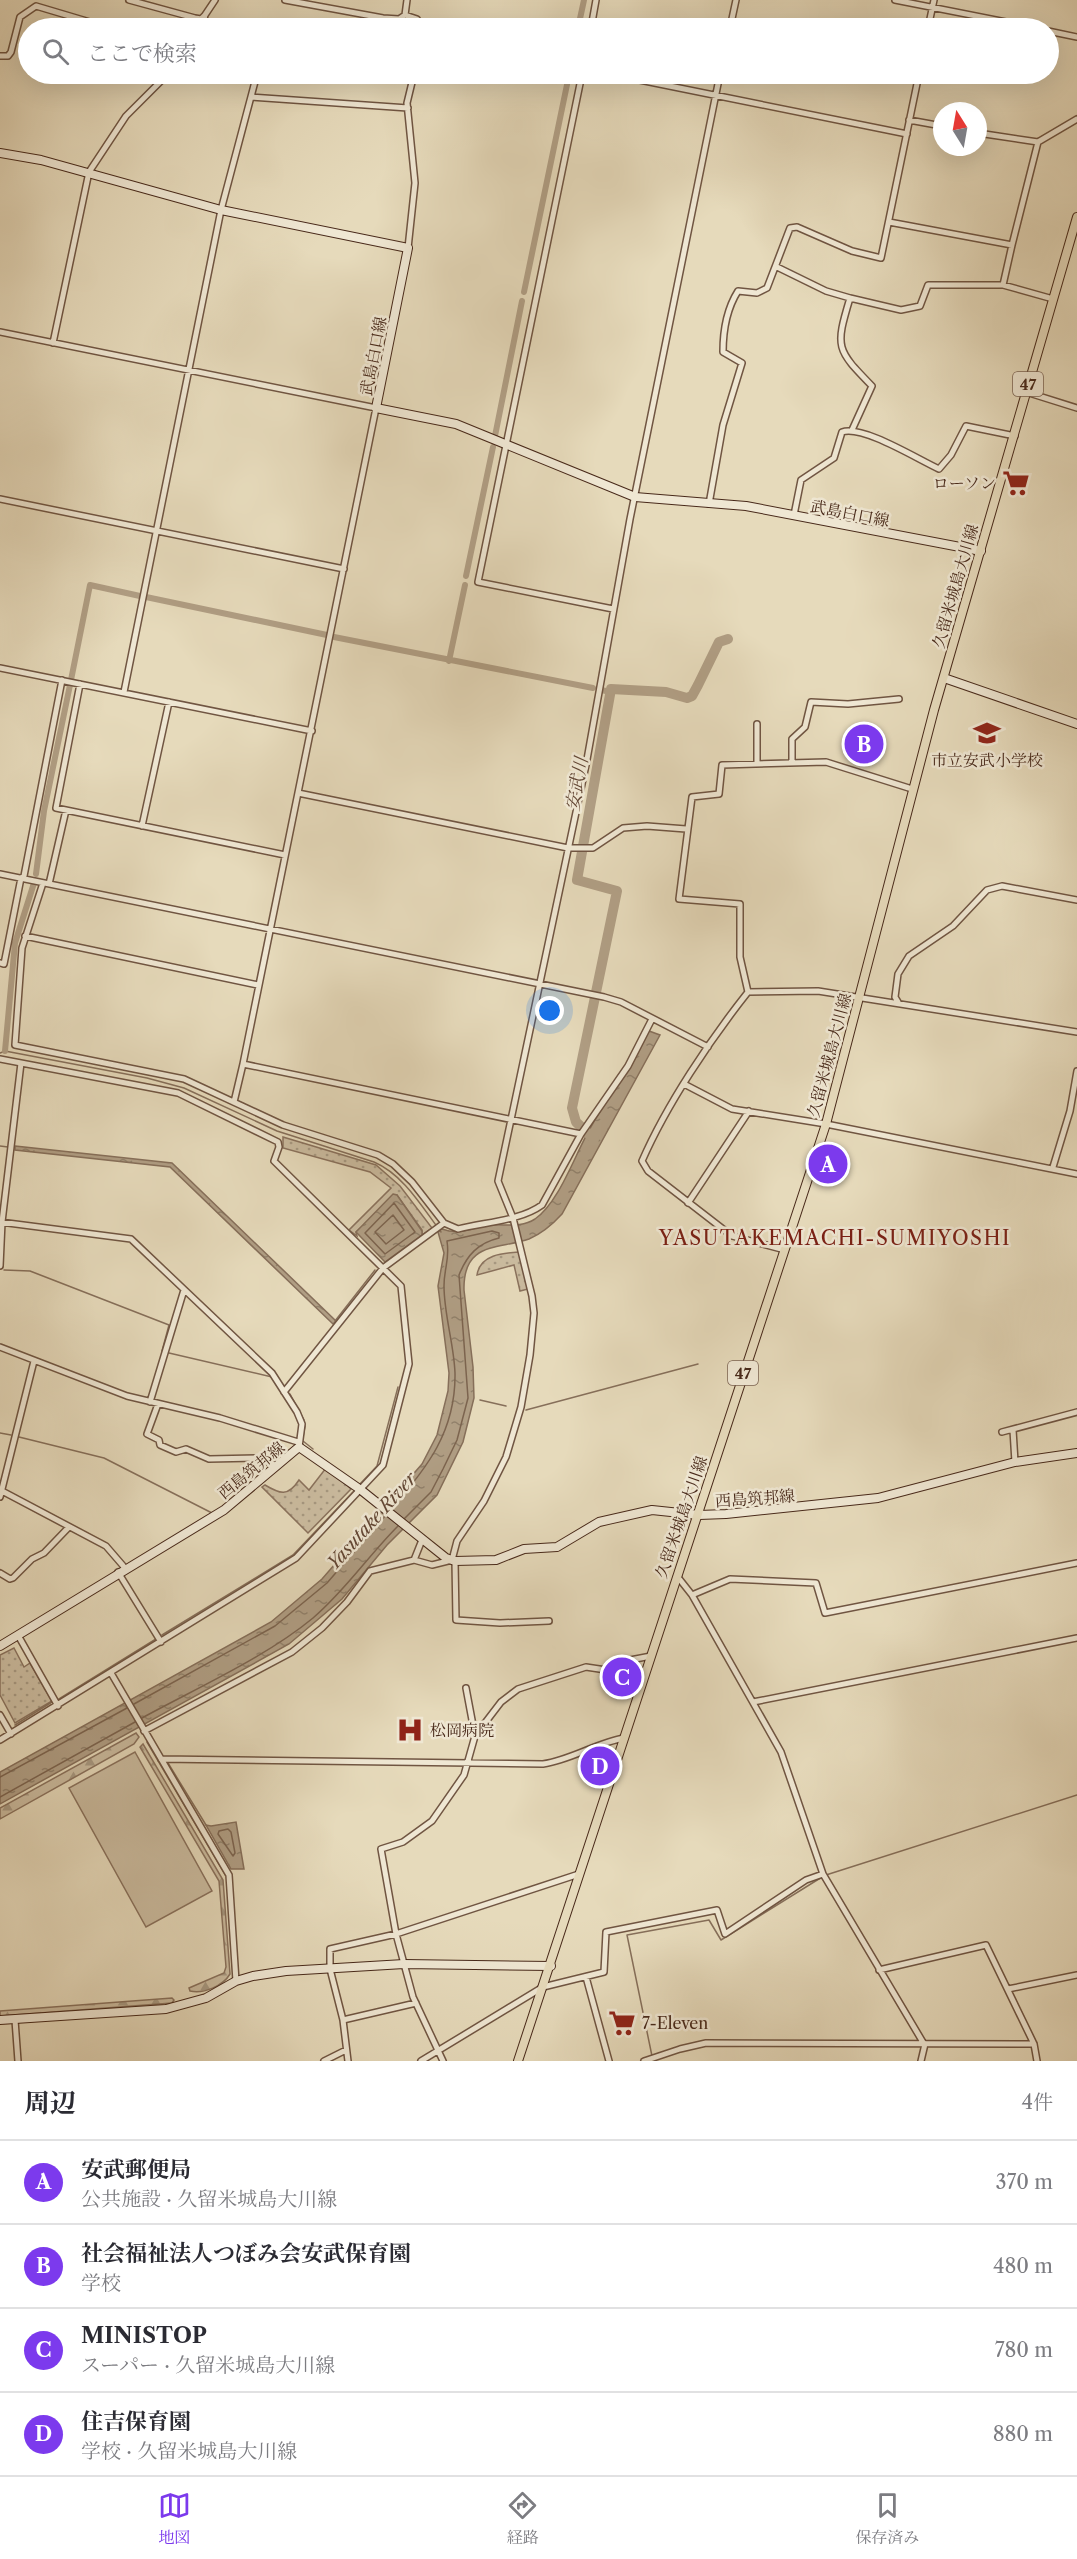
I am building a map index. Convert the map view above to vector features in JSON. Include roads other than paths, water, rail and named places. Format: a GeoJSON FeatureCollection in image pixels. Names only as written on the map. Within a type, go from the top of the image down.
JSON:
{"type":"FeatureCollection","features":[{"type":"Feature","properties":{"kind":"main road"},"geometry":{"type":"LineString","coordinates":[[0,153],[41,159],[221,210],[408,248]]}},
{"type":"Feature","properties":{"kind":"main road","name":"久留米城島大川線"},"geometry":{"type":"LineString","coordinates":[[518,2061],[826,1124],[912,789],[1077,217]]}},
{"type":"Feature","properties":{"kind":"main road","name":"武島白口線"},"geometry":{"type":"LineString","coordinates":[[408,248],[376,408],[456,424],[635,496],[746,506],[981,550]]}},
{"type":"Feature","properties":{"kind":"main road"},"geometry":{"type":"LineString","coordinates":[[944,678],[1077,724]]}},
{"type":"Feature","properties":{"kind":"main road","name":"西島筑邦線"},"geometry":{"type":"LineString","coordinates":[[0,1646],[19,1637],[122,1570],[224,1510],[299,1445],[361,1490],[422,1540],[454,1561],[496,1560],[524,1549],[557,1547],[600,1522],[627,1515],[671,1510],[699,1515],[800,1508],[878,1498],[1015,1462],[1077,1453]]}},
{"type":"Feature","properties":{"kind":"main road"},"geometry":{"type":"LineString","coordinates":[[0,2020],[166,2009],[206,1998],[236,1981],[286,1971],[404,1964],[551,1966]]}},
{"type":"Feature","properties":{"kind":"street"},"geometry":{"type":"LineString","coordinates":[[129,0],[195,18]]}},
{"type":"Feature","properties":{"kind":"street"},"geometry":{"type":"LineString","coordinates":[[202,18],[215,0]]}},
{"type":"Feature","properties":{"kind":"street"},"geometry":{"type":"LineString","coordinates":[[285,0],[383,18]]}},
{"type":"Feature","properties":{"kind":"street"},"geometry":{"type":"LineString","coordinates":[[400,18],[405,15],[407,0]]}},
{"type":"Feature","properties":{"kind":"street"},"geometry":{"type":"LineString","coordinates":[[593,18],[596,0]]}},
{"type":"Feature","properties":{"kind":"street"},"geometry":{"type":"LineString","coordinates":[[732,18],[736,0]]}},
{"type":"Feature","properties":{"kind":"street"},"geometry":{"type":"LineString","coordinates":[[895,0],[987,18]]}},
{"type":"Feature","properties":{"kind":"street"},"geometry":{"type":"LineString","coordinates":[[930,18],[934,0]]}},
{"type":"Feature","properties":{"kind":"street"},"geometry":{"type":"LineString","coordinates":[[20,18],[36,6],[76,18]]}},
{"type":"Feature","properties":{"kind":"street"},"geometry":{"type":"LineString","coordinates":[[405,15],[412,18]]}},
{"type":"Feature","properties":{"kind":"street"},"geometry":{"type":"LineString","coordinates":[[0,56],[8,56],[11,52],[18,25]]}},
{"type":"Feature","properties":{"kind":"street"},"geometry":{"type":"LineString","coordinates":[[1059,33],[1077,37]]}},
{"type":"Feature","properties":{"kind":"street"},"geometry":{"type":"LineString","coordinates":[[53,343],[89,172],[126,116],[158,84]]}},
{"type":"Feature","properties":{"kind":"street"},"geometry":{"type":"LineString","coordinates":[[124,692],[221,210],[254,84]]}},
{"type":"Feature","properties":{"kind":"street"},"geometry":{"type":"LineString","coordinates":[[408,248],[415,183],[408,108],[412,84]]}},
{"type":"Feature","properties":{"kind":"street"},"geometry":{"type":"LineString","coordinates":[[580,84],[478,582],[613,609]]}},
{"type":"Feature","properties":{"kind":"street"},"geometry":{"type":"LineString","coordinates":[[663,84],[907,134]]}},
{"type":"Feature","properties":{"kind":"street"},"geometry":{"type":"LineString","coordinates":[[549,1621],[500,1623],[456,1620],[454,1561],[457,1541],[501,1470],[521,1407],[534,1313],[513,1219],[498,1181],[570,848],[613,609],[718,84]]}},
{"type":"Feature","properties":{"kind":"street"},"geometry":{"type":"LineString","coordinates":[[709,504],[723,426],[742,363],[723,352],[727,312],[738,291],[757,293],[767,288],[777,267],[790,228],[797,227],[852,251],[881,258],[917,84]]}},
{"type":"Feature","properties":{"kind":"street"},"geometry":{"type":"LineString","coordinates":[[251,97],[408,108]]}},
{"type":"Feature","properties":{"kind":"street"},"geometry":{"type":"LineString","coordinates":[[987,134],[1038,142],[1077,119]]}},
{"type":"Feature","properties":{"kind":"street"},"geometry":{"type":"LineString","coordinates":[[909,120],[933,124]]}},
{"type":"Feature","properties":{"kind":"street"},"geometry":{"type":"LineString","coordinates":[[1003,285],[1038,142]]}},
{"type":"Feature","properties":{"kind":"street"},"geometry":{"type":"LineString","coordinates":[[889,222],[1012,245]]}},
{"type":"Feature","properties":{"kind":"street"},"geometry":{"type":"LineString","coordinates":[[777,267],[826,291],[901,310],[920,306],[928,285],[1003,285],[1053,299]]}},
{"type":"Feature","properties":{"kind":"street"},"geometry":{"type":"LineString","coordinates":[[850,298],[840,348],[844,357],[872,386],[852,430]]}},
{"type":"Feature","properties":{"kind":"street"},"geometry":{"type":"LineString","coordinates":[[0,332],[376,408],[312,731],[234,1102]]}},
{"type":"Feature","properties":{"kind":"street"},"geometry":{"type":"LineString","coordinates":[[1026,392],[1077,408]]}},
{"type":"Feature","properties":{"kind":"street"},"geometry":{"type":"LineString","coordinates":[[794,515],[797,489],[801,480],[834,458],[842,432],[852,430],[884,442],[939,469],[951,455],[966,426],[1015,436]]}},
{"type":"Feature","properties":{"kind":"street"},"geometry":{"type":"LineString","coordinates":[[0,499],[344,569]]}},
{"type":"Feature","properties":{"kind":"street"},"geometry":{"type":"LineString","coordinates":[[0,668],[312,731]]}},
{"type":"Feature","properties":{"kind":"street"},"geometry":{"type":"LineString","coordinates":[[0,963],[4,964],[21,878],[24,876],[62,680]]}},
{"type":"Feature","properties":{"kind":"street"},"geometry":{"type":"LineString","coordinates":[[80,684],[56,808],[285,855]]}},
{"type":"Feature","properties":{"kind":"street"},"geometry":{"type":"LineString","coordinates":[[792,762],[792,739],[805,727],[811,702],[848,704],[899,699]]}},
{"type":"Feature","properties":{"kind":"street"},"geometry":{"type":"LineString","coordinates":[[142,826],[170,702]]}},
{"type":"Feature","properties":{"kind":"street"},"geometry":{"type":"LineString","coordinates":[[757,724],[757,763]]}},
{"type":"Feature","properties":{"kind":"street"},"geometry":{"type":"LineString","coordinates":[[748,992],[740,957],[740,904],[679,899],[686,829],[692,797],[718,794],[722,765],[757,763],[826,762],[912,789]]}},
{"type":"Feature","properties":{"kind":"street"},"geometry":{"type":"LineString","coordinates":[[298,793],[570,848],[593,849],[623,828],[647,826],[686,829]]}},
{"type":"Feature","properties":{"kind":"street"},"geometry":{"type":"LineString","coordinates":[[66,810],[46,883],[22,948],[15,1045],[184,1078],[283,1125],[378,1155],[393,1164],[412,1182],[444,1223],[458,1229],[513,1219],[542,1206],[581,1134],[627,1066],[652,1019]]}},
{"type":"Feature","properties":{"kind":"street"},"geometry":{"type":"LineString","coordinates":[[0,874],[588,993],[621,1002],[708,1047]]}},
{"type":"Feature","properties":{"kind":"street"},"geometry":{"type":"LineString","coordinates":[[898,1002],[896,997],[898,974],[909,956],[953,926],[987,890],[1002,886],[1077,900]]}},
{"type":"Feature","properties":{"kind":"street"},"geometry":{"type":"LineString","coordinates":[[25,936],[258,985]]}},
{"type":"Feature","properties":{"kind":"street"},"geometry":{"type":"LineString","coordinates":[[748,992],[818,991],[860,996],[1077,1032]]}},
{"type":"Feature","properties":{"kind":"street"},"geometry":{"type":"LineString","coordinates":[[748,992],[725,1021],[684,1084],[642,1161],[648,1171],[732,1236],[785,1250]]}},
{"type":"Feature","properties":{"kind":"street"},"geometry":{"type":"LineString","coordinates":[[0,1059],[178,1093],[278,1142],[279,1147],[274,1161],[403,1291],[409,1364],[382,1465],[296,1558],[0,1740]]}},
{"type":"Feature","properties":{"kind":"street"},"geometry":{"type":"LineString","coordinates":[[0,1266],[1,1222],[21,1063]]}},
{"type":"Feature","properties":{"kind":"street"},"geometry":{"type":"LineString","coordinates":[[243,1064],[581,1134]]}},
{"type":"Feature","properties":{"kind":"street"},"geometry":{"type":"LineString","coordinates":[[1053,1167],[1070,1111],[1077,1071]]}},
{"type":"Feature","properties":{"kind":"street"},"geometry":{"type":"LineString","coordinates":[[684,1084],[732,1109],[826,1124],[1053,1167],[1077,1174]]}},
{"type":"Feature","properties":{"kind":"street"},"geometry":{"type":"LineString","coordinates":[[688,1203],[748,1111]]}},
{"type":"Feature","properties":{"kind":"street"},"geometry":{"type":"LineString","coordinates":[[0,1347],[100,1386],[150,1402],[220,1418],[299,1445],[302,1424],[272,1373],[131,1239],[1,1222]]}},
{"type":"Feature","properties":{"kind":"street"},"geometry":{"type":"LineString","coordinates":[[284,1392],[383,1269],[444,1223]]}},
{"type":"Feature","properties":{"kind":"street"},"geometry":{"type":"LineString","coordinates":[[150,1402],[184,1290]]}},
{"type":"Feature","properties":{"kind":"street"},"geometry":{"type":"LineString","coordinates":[[34,1361],[1,1494],[106,1546],[122,1570],[161,1642]]}},
{"type":"Feature","properties":{"kind":"street"},"geometry":{"type":"LineString","coordinates":[[158,1404],[147,1434],[159,1440],[160,1445],[176,1452],[186,1449],[208,1460],[259,1458],[277,1466]]}},
{"type":"Feature","properties":{"kind":"street"},"geometry":{"type":"LineString","coordinates":[[1002,1432],[1077,1412]]}},
{"type":"Feature","properties":{"kind":"street"},"geometry":{"type":"LineString","coordinates":[[1013,1430],[1015,1462]]}},
{"type":"Feature","properties":{"kind":"street"},"geometry":{"type":"LineString","coordinates":[[0,1573],[10,1579],[13,1578],[32,1559],[44,1553],[69,1527]]}},
{"type":"Feature","properties":{"kind":"street"},"geometry":{"type":"LineString","coordinates":[[414,1560],[422,1540]]}},
{"type":"Feature","properties":{"kind":"street"},"geometry":{"type":"LineString","coordinates":[[143,1730],[292,1652],[322,1628],[347,1602],[370,1571],[414,1560],[432,1565],[454,1561]]}},
{"type":"Feature","properties":{"kind":"street"},"geometry":{"type":"LineString","coordinates":[[692,1595],[730,1579],[816,1583],[825,1613],[1077,1563]]}},
{"type":"Feature","properties":{"kind":"street"},"geometry":{"type":"LineString","coordinates":[[677,1576],[692,1595],[781,1752],[823,1874],[924,2044],[921,2061]]}},
{"type":"Feature","properties":{"kind":"street"},"geometry":{"type":"LineString","coordinates":[[673,1589],[687,1587]]}},
{"type":"Feature","properties":{"kind":"street"},"geometry":{"type":"LineString","coordinates":[[19,1637],[58,1706]]}},
{"type":"Feature","properties":{"kind":"street"},"geometry":{"type":"LineString","coordinates":[[753,1702],[1077,1638]]}},
{"type":"Feature","properties":{"kind":"street"},"geometry":{"type":"LineString","coordinates":[[443,2061],[416,2003],[404,1964],[396,1934],[381,1849],[403,1842],[432,1821],[464,1775],[475,1736],[501,1702],[518,1689],[586,1667],[606,1670],[625,1661],[651,1656]]}},
{"type":"Feature","properties":{"kind":"street"},"geometry":{"type":"LineString","coordinates":[[111,1673],[229,1875],[236,1981]]}},
{"type":"Feature","properties":{"kind":"street"},"geometry":{"type":"LineString","coordinates":[[466,1688],[475,1736]]}},
{"type":"Feature","properties":{"kind":"street"},"geometry":{"type":"LineString","coordinates":[[0,1715],[10,1734]]}},
{"type":"Feature","properties":{"kind":"street"},"geometry":{"type":"LineString","coordinates":[[161,1759],[555,1762],[604,1742],[624,1738]]}},
{"type":"Feature","properties":{"kind":"street"},"geometry":{"type":"LineString","coordinates":[[348,2061],[343,2020],[330,1969],[330,1949],[396,1934],[581,1873]]}},
{"type":"Feature","properties":{"kind":"street"},"geometry":{"type":"LineString","coordinates":[[421,2061],[543,1988],[604,1972],[606,1932],[717,1910],[725,1934],[806,1880],[823,1874]]}},
{"type":"Feature","properties":{"kind":"street"},"geometry":{"type":"LineString","coordinates":[[879,1970],[986,1945],[1034,2044],[1037,2061]]}},
{"type":"Feature","properties":{"kind":"street"},"geometry":{"type":"LineString","coordinates":[[1008,1989],[1077,1975]]}},
{"type":"Feature","properties":{"kind":"street"},"geometry":{"type":"LineString","coordinates":[[586,1977],[609,2061]]}},
{"type":"Feature","properties":{"kind":"street"},"geometry":{"type":"LineString","coordinates":[[343,2020],[416,2003]]}},
{"type":"Feature","properties":{"kind":"street"},"geometry":{"type":"LineString","coordinates":[[15,2020],[18,2061]]}},
{"type":"Feature","properties":{"kind":"street"},"geometry":{"type":"LineString","coordinates":[[644,2061],[706,2043],[1034,2044]]}},
{"type":"Feature","properties":{"kind":"street"},"geometry":{"type":"LineString","coordinates":[[324,2061],[346,2050]]}},
{"type":"Feature","properties":{"kind":"water"},"geometry":{"type":"Polygon","coordinates":[[[649,1031],[660,1035],[562,1214],[534,1237],[485,1250],[469,1263],[465,1274],[464,1290],[473,1367],[474,1398],[463,1442],[437,1495],[387,1545],[342,1599],[289,1644],[0,1804],[0,1772],[271,1622],[322,1579],[422,1464],[437,1435],[448,1391],[449,1373],[438,1286],[444,1253],[438,1232],[442,1229],[455,1232],[491,1225],[524,1224],[535,1219],[544,1211],[560,1189],[592,1125],[649,1031]]]}},
{"type":"Feature","properties":{"kind":"water"},"geometry":{"type":"Polygon","coordinates":[[[15,1146],[172,1163],[336,1321],[333,1324],[170,1167],[15,1150],[15,1146]]]}},
{"type":"Feature","properties":{"kind":"water"},"geometry":{"type":"Polygon","coordinates":[[[393,1194],[397,1195],[422,1231],[422,1235],[385,1262],[356,1232],[393,1194]]]}},
{"type":"Feature","properties":{"kind":"water"},"geometry":{"type":"Polygon","coordinates":[[[236,1822],[244,1869],[231,1869],[206,1825],[236,1822]]]}},
{"type":"Feature","properties":{"kind":"waterway"},"geometry":{"type":"LineString","coordinates":[[580,18],[584,0]]}},
{"type":"Feature","properties":{"kind":"waterway"},"geometry":{"type":"LineString","coordinates":[[524,292],[567,84]]}},
{"type":"Feature","properties":{"kind":"waterway"},"geometry":{"type":"LineString","coordinates":[[495,436],[522,301]]}},
{"type":"Feature","properties":{"kind":"waterway"},"geometry":{"type":"LineString","coordinates":[[466,576],[493,447]]}},
{"type":"Feature","properties":{"kind":"waterway"},"geometry":{"type":"LineString","coordinates":[[71,680],[90,585],[140,596]]}},
{"type":"Feature","properties":{"kind":"waterway"},"geometry":{"type":"LineString","coordinates":[[449,661],[465,585]]}},
{"type":"Feature","properties":{"kind":"waterway"},"geometry":{"type":"LineString","coordinates":[[146,597],[327,635]]}},
{"type":"Feature","properties":{"kind":"waterway"},"geometry":{"type":"LineString","coordinates":[[334,637],[593,688]]}},
{"type":"Feature","properties":{"kind":"waterway","name":"安武川"},"geometry":{"type":"LineString","coordinates":[[593,1144],[594,1139],[576,1122],[572,1108],[617,891],[577,880],[611,689],[666,692],[687,698],[692,696],[719,642],[728,639]]}},
{"type":"Feature","properties":{"kind":"waterway"},"geometry":{"type":"LineString","coordinates":[[36,874],[44,811],[70,685]]}},
{"type":"Feature","properties":{"kind":"waterway"},"geometry":{"type":"LineString","coordinates":[[601,690],[611,692]]}},
{"type":"Feature","properties":{"kind":"waterway"},"geometry":{"type":"LineString","coordinates":[[5,1051],[15,943],[34,883]]}},
{"type":"Feature","properties":{"kind":"waterway"},"geometry":{"type":"LineString","coordinates":[[0,1053],[5,1051],[147,1078],[184,1088],[277,1131],[374,1162],[403,1183],[441,1232]]}},
{"type":"Feature","properties":{"kind":"waterway"},"geometry":{"type":"LineString","coordinates":[[0,1146],[8,1147]]}},
{"type":"Feature","properties":{"kind":"waterway"},"geometry":{"type":"LineString","coordinates":[[4,1270],[30,1271],[169,1325],[162,1351]]}},
{"type":"Feature","properties":{"kind":"waterway"},"geometry":{"type":"LineString","coordinates":[[335,1321],[375,1270]]}},
{"type":"Feature","properties":{"kind":"waterway"},"geometry":{"type":"LineString","coordinates":[[169,1353],[272,1377]]}},
{"type":"Feature","properties":{"kind":"waterway"},"geometry":{"type":"LineString","coordinates":[[526,1410],[698,1364]]}},
{"type":"Feature","properties":{"kind":"waterway"},"geometry":{"type":"LineString","coordinates":[[360,1484],[377,1466],[398,1387]]}},
{"type":"Feature","properties":{"kind":"waterway"},"geometry":{"type":"LineString","coordinates":[[290,1394],[304,1420]]}},
{"type":"Feature","properties":{"kind":"waterway"},"geometry":{"type":"LineString","coordinates":[[480,1400],[506,1406]]}},
{"type":"Feature","properties":{"kind":"waterway"},"geometry":{"type":"LineString","coordinates":[[303,1437],[305,1426]]}},
{"type":"Feature","properties":{"kind":"waterway"},"geometry":{"type":"LineString","coordinates":[[0,1433],[11,1435]]}},
{"type":"Feature","properties":{"kind":"waterway"},"geometry":{"type":"LineString","coordinates":[[19,1437],[104,1458],[212,1513]]}},
{"type":"Feature","properties":{"kind":"waterway"},"geometry":{"type":"LineString","coordinates":[[303,1441],[313,1449]]}},
{"type":"Feature","properties":{"kind":"waterway"},"geometry":{"type":"LineString","coordinates":[[162,1635],[293,1555],[353,1492]]}},
{"type":"Feature","properties":{"kind":"waterway"},"geometry":{"type":"LineString","coordinates":[[59,1699],[156,1639]]}},
{"type":"Feature","properties":{"kind":"waterway"},"geometry":{"type":"LineString","coordinates":[[15,1725],[52,1702]]}},
{"type":"Feature","properties":{"kind":"waterway"},"geometry":{"type":"LineString","coordinates":[[147,1742],[226,1876]]}},
{"type":"Feature","properties":{"kind":"waterway"},"geometry":{"type":"LineString","coordinates":[[168,1763],[206,1825]]}},
{"type":"Feature","properties":{"kind":"waterway"},"geometry":{"type":"LineString","coordinates":[[826,1875],[1077,1795]]}},
{"type":"Feature","properties":{"kind":"waterway"},"geometry":{"type":"LineString","coordinates":[[652,2056],[627,1935],[709,1920],[721,1940],[822,1877]]}},
{"type":"Feature","properties":{"kind":"place","name":"ローソン"},"geometry":{"type":"Point","coordinates":[1016,483]}},
{"type":"Feature","properties":{"kind":"place","name":"市立安武小学校"},"geometry":{"type":"Point","coordinates":[987,733]}},
{"type":"Feature","properties":{"kind":"place","name":"社会福祉法人つぼみ会安武保育園"},"geometry":{"type":"Point","coordinates":[864,744]}},
{"type":"Feature","properties":{"kind":"place","name":"安武郵便局"},"geometry":{"type":"Point","coordinates":[828,1164]}},
{"type":"Feature","properties":{"kind":"place","name":"MINISTOP"},"geometry":{"type":"Point","coordinates":[622,1677]}},
{"type":"Feature","properties":{"kind":"place","name":"松岡病院"},"geometry":{"type":"Point","coordinates":[410,1730]}},
{"type":"Feature","properties":{"kind":"place","name":"住吉保育園"},"geometry":{"type":"Point","coordinates":[600,1766]}},
{"type":"Feature","properties":{"kind":"place","name":"7-Eleven"},"geometry":{"type":"Point","coordinates":[622,2023]}},
{"type":"Feature","properties":{"kind":"district","name":"YASUTAKEMACHI-SUMIYOSHI"},"geometry":{"type":"Point","coordinates":[835,1238]}},
{"type":"Feature","properties":{"kind":"water label","name":"Yasutake River"},"geometry":{"type":"Point","coordinates":[372,1521]}}]}
